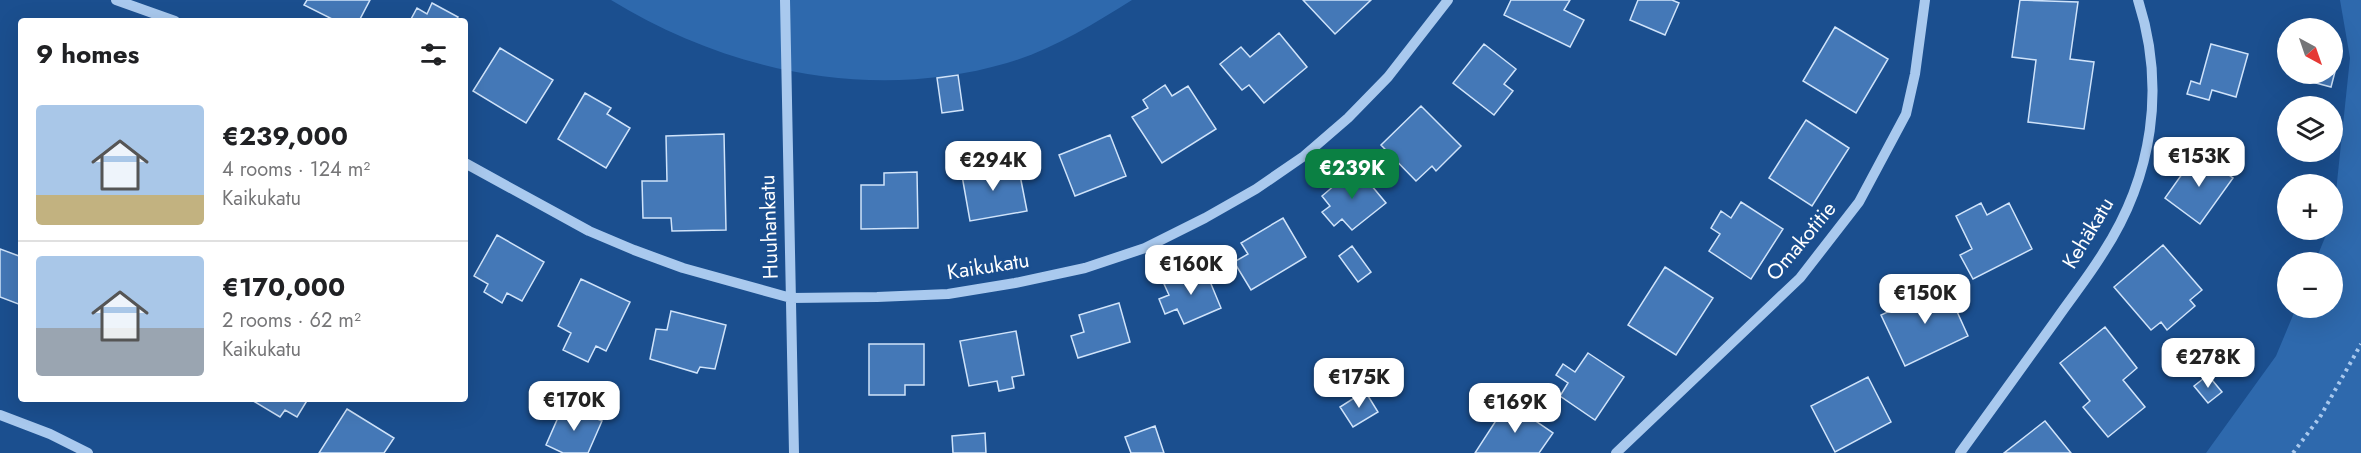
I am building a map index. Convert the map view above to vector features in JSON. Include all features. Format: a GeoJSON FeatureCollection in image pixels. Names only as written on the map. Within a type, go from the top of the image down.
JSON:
{"type":"FeatureCollection","features":[{"type":"Feature","properties":{"kind":"street"},"geometry":{"type":"LineString","coordinates":[[116,0],[167,18]]}},
{"type":"Feature","properties":{"kind":"street","name":"Huuhankatu"},"geometry":{"type":"LineString","coordinates":[[785,0],[794,453]]}},
{"type":"Feature","properties":{"kind":"street","name":"Kaikukatu"},"geometry":{"type":"LineString","coordinates":[[468,166],[589,231],[634,250],[683,268],[791,298],[948,294],[1015,283],[1085,268],[1144,248],[1205,218],[1256,189],[1304,156],[1348,118],[1388,77],[1448,0]]}},
{"type":"Feature","properties":{"kind":"street","name":"Omakotitie"},"geometry":{"type":"LineString","coordinates":[[1616,453],[1800,278],[1859,202],[1906,114],[1915,74],[1925,0]]}},
{"type":"Feature","properties":{"kind":"street","name":"Kehäkatu"},"geometry":{"type":"LineString","coordinates":[[1960,453],[2104,252],[2126,213],[2143,170],[2154,90],[2146,24],[2138,0]]}},
{"type":"Feature","properties":{"kind":"street"},"geometry":{"type":"LineString","coordinates":[[0,415],[50,434],[88,453]]}},
{"type":"Feature","properties":{"kind":"path"},"geometry":{"type":"LineString","coordinates":[[2293,453],[2320,417],[2361,344]]}},
{"type":"Feature","properties":{"kind":"shaded area"},"geometry":{"type":"Polygon","coordinates":[[[611,0],[1132,0],[1071,36],[1024,58],[956,74],[905,80],[854,79],[803,73],[752,62],[703,46],[656,25],[611,0]]]}},
{"type":"Feature","properties":{"kind":"shaded area"},"geometry":{"type":"Polygon","coordinates":[[[2340,0],[2361,0],[2361,453],[2206,453],[2276,356],[2292,318],[2343,318],[2343,252],[2319,252],[2324,240],[2343,240],[2343,174],[2338,174],[2339,162],[2343,162],[2343,125],[2350,58],[2340,0]]]}},
{"type":"Feature","properties":{"kind":"building"},"geometry":{"type":"Polygon","coordinates":[[[307,0],[370,0],[361,18],[330,18],[304,5],[307,0]]]}},
{"type":"Feature","properties":{"kind":"building"},"geometry":{"type":"Polygon","coordinates":[[[1303,0],[1371,0],[1335,34],[1303,0]]]}},
{"type":"Feature","properties":{"kind":"building"},"geometry":{"type":"Polygon","coordinates":[[[1511,0],[1570,0],[1564,10],[1584,20],[1570,47],[1504,15],[1511,0]]]}},
{"type":"Feature","properties":{"kind":"building"},"geometry":{"type":"Polygon","coordinates":[[[1638,0],[1672,0],[1679,3],[1665,35],[1630,20],[1638,0]]]}},
{"type":"Feature","properties":{"kind":"building"},"geometry":{"type":"Polygon","coordinates":[[[2020,0],[2078,2],[2070,59],[2094,62],[2084,129],[2028,122],[2036,60],[2012,57],[2020,0]]]}},
{"type":"Feature","properties":{"kind":"building"},"geometry":{"type":"Polygon","coordinates":[[[432,3],[458,17],[412,18],[417,8],[427,14],[432,3]]]}},
{"type":"Feature","properties":{"kind":"building"},"geometry":{"type":"Polygon","coordinates":[[[1835,27],[1888,59],[1856,113],[1803,81],[1835,27]]]}},
{"type":"Feature","properties":{"kind":"building"},"geometry":{"type":"Polygon","coordinates":[[[1279,33],[1307,67],[1264,103],[1249,85],[1242,90],[1220,64],[1241,47],[1250,57],[1279,33]]]}},
{"type":"Feature","properties":{"kind":"building"},"geometry":{"type":"Polygon","coordinates":[[[1484,44],[1516,69],[1504,84],[1513,91],[1494,115],[1453,83],[1484,44]]]}},
{"type":"Feature","properties":{"kind":"building"},"geometry":{"type":"Polygon","coordinates":[[[2211,44],[2248,54],[2236,97],[2212,90],[2209,100],[2187,94],[2191,81],[2200,84],[2211,44]]]}},
{"type":"Feature","properties":{"kind":"building"},"geometry":{"type":"Polygon","coordinates":[[[500,48],[553,80],[526,123],[473,91],[500,48]]]}},
{"type":"Feature","properties":{"kind":"building"},"geometry":{"type":"Polygon","coordinates":[[[958,75],[963,110],[942,113],[937,78],[958,75]]]}},
{"type":"Feature","properties":{"kind":"building"},"geometry":{"type":"Polygon","coordinates":[[[1165,85],[1172,96],[1188,86],[1216,129],[1162,163],[1132,117],[1148,108],[1143,100],[1165,85]]]}},
{"type":"Feature","properties":{"kind":"building"},"geometry":{"type":"Polygon","coordinates":[[[585,93],[611,108],[607,114],[630,128],[606,168],[558,139],[585,93]]]}},
{"type":"Feature","properties":{"kind":"building"},"geometry":{"type":"Polygon","coordinates":[[[1421,106],[1461,146],[1436,171],[1432,166],[1416,181],[1381,145],[1421,106]]]}},
{"type":"Feature","properties":{"kind":"building"},"geometry":{"type":"Polygon","coordinates":[[[1806,120],[1849,148],[1812,206],[1769,178],[1806,120]]]}},
{"type":"Feature","properties":{"kind":"building"},"geometry":{"type":"Polygon","coordinates":[[[724,134],[726,230],[672,231],[671,218],[643,218],[642,181],[667,181],[666,136],[724,134]]]}},
{"type":"Feature","properties":{"kind":"building"},"geometry":{"type":"Polygon","coordinates":[[[1110,135],[1126,176],[1075,196],[1059,155],[1110,135]]]}},
{"type":"Feature","properties":{"kind":"building"},"geometry":{"type":"Polygon","coordinates":[[[2197,153],[2233,178],[2200,224],[2165,198],[2197,153]]]}},
{"type":"Feature","properties":{"kind":"building"},"geometry":{"type":"Polygon","coordinates":[[[996,164],[998,174],[1019,170],[1027,211],[970,221],[961,170],[996,164]]]}},
{"type":"Feature","properties":{"kind":"building"},"geometry":{"type":"Polygon","coordinates":[[[1356,167],[1386,203],[1352,230],[1342,219],[1334,226],[1322,212],[1330,206],[1322,196],[1356,167]]]}},
{"type":"Feature","properties":{"kind":"building"},"geometry":{"type":"Polygon","coordinates":[[[917,172],[918,228],[861,229],[861,185],[884,185],[884,173],[917,172]]]}},
{"type":"Feature","properties":{"kind":"building"},"geometry":{"type":"Polygon","coordinates":[[[1741,202],[1783,229],[1751,279],[1709,251],[1720,234],[1711,228],[1721,211],[1731,218],[1741,202]]]}},
{"type":"Feature","properties":{"kind":"building"},"geometry":{"type":"Polygon","coordinates":[[[1981,203],[1987,215],[2009,203],[2032,249],[1973,279],[1960,255],[1972,249],[1956,216],[1981,203]]]}},
{"type":"Feature","properties":{"kind":"building"},"geometry":{"type":"Polygon","coordinates":[[[1283,218],[1306,257],[1251,290],[1234,262],[1248,254],[1241,243],[1283,218]]]}},
{"type":"Feature","properties":{"kind":"building"},"geometry":{"type":"Polygon","coordinates":[[[497,235],[544,262],[522,301],[507,293],[502,303],[484,292],[488,284],[474,276],[497,235]]]}},
{"type":"Feature","properties":{"kind":"building"},"geometry":{"type":"Polygon","coordinates":[[[2163,245],[2202,290],[2190,300],[2195,306],[2167,330],[2161,322],[2151,330],[2114,287],[2163,245]]]}},
{"type":"Feature","properties":{"kind":"building"},"geometry":{"type":"Polygon","coordinates":[[[1352,246],[1371,272],[1358,282],[1339,256],[1352,246]]]}},
{"type":"Feature","properties":{"kind":"building"},"geometry":{"type":"Polygon","coordinates":[[[0,249],[18,256],[18,304],[0,297],[0,249]]]}},
{"type":"Feature","properties":{"kind":"building"},"geometry":{"type":"Polygon","coordinates":[[[1204,267],[1221,308],[1184,324],[1177,309],[1165,314],[1159,299],[1169,295],[1164,284],[1204,267]]]}},
{"type":"Feature","properties":{"kind":"building"},"geometry":{"type":"Polygon","coordinates":[[[1665,267],[1713,298],[1676,355],[1628,325],[1665,267]]]}},
{"type":"Feature","properties":{"kind":"building"},"geometry":{"type":"Polygon","coordinates":[[[581,279],[630,302],[606,351],[596,346],[588,362],[563,350],[571,333],[558,326],[581,279]]]}},
{"type":"Feature","properties":{"kind":"building"},"geometry":{"type":"Polygon","coordinates":[[[1945,285],[1968,336],[1905,366],[1881,315],[1945,285]]]}},
{"type":"Feature","properties":{"kind":"building"},"geometry":{"type":"Polygon","coordinates":[[[1119,303],[1130,342],[1078,358],[1071,336],[1084,332],[1079,315],[1119,303]]]}},
{"type":"Feature","properties":{"kind":"building"},"geometry":{"type":"Polygon","coordinates":[[[671,311],[726,325],[715,369],[700,367],[697,373],[650,359],[656,329],[667,330],[671,311]]]}},
{"type":"Feature","properties":{"kind":"building"},"geometry":{"type":"Polygon","coordinates":[[[2105,327],[2137,368],[2123,380],[2145,407],[2108,437],[2083,407],[2090,401],[2060,363],[2105,327]]]}},
{"type":"Feature","properties":{"kind":"building"},"geometry":{"type":"Polygon","coordinates":[[[1016,331],[1024,375],[1012,377],[1014,388],[999,391],[997,381],[969,386],[960,341],[1016,331]]]}},
{"type":"Feature","properties":{"kind":"building"},"geometry":{"type":"Polygon","coordinates":[[[869,344],[924,344],[924,385],[905,385],[905,395],[869,395],[869,344]]]}},
{"type":"Feature","properties":{"kind":"building"},"geometry":{"type":"Polygon","coordinates":[[[1588,353],[1624,377],[1595,420],[1560,396],[1568,383],[1556,375],[1563,364],[1575,372],[1588,353]]]}},
{"type":"Feature","properties":{"kind":"building"},"geometry":{"type":"Polygon","coordinates":[[[2208,375],[2222,392],[2208,403],[2194,386],[2208,375]]]}},
{"type":"Feature","properties":{"kind":"building"},"geometry":{"type":"Polygon","coordinates":[[[1868,377],[1891,422],[1835,452],[1811,406],[1868,377]]]}},
{"type":"Feature","properties":{"kind":"building"},"geometry":{"type":"Polygon","coordinates":[[[1365,391],[1378,412],[1353,427],[1340,407],[1365,391]]]}},
{"type":"Feature","properties":{"kind":"building"},"geometry":{"type":"Polygon","coordinates":[[[255,402],[306,402],[297,417],[285,410],[280,417],[255,402]]]}},
{"type":"Feature","properties":{"kind":"building"},"geometry":{"type":"Polygon","coordinates":[[[1508,402],[1553,433],[1539,453],[1475,453],[1508,402]]]}},
{"type":"Feature","properties":{"kind":"building"},"geometry":{"type":"Polygon","coordinates":[[[564,404],[602,421],[588,453],[563,453],[546,445],[564,404]]]}},
{"type":"Feature","properties":{"kind":"building"},"geometry":{"type":"Polygon","coordinates":[[[347,409],[394,438],[384,453],[319,453],[347,409]]]}},
{"type":"Feature","properties":{"kind":"building"},"geometry":{"type":"Polygon","coordinates":[[[2045,421],[2071,453],[2004,453],[2045,421]]]}},
{"type":"Feature","properties":{"kind":"building"},"geometry":{"type":"Polygon","coordinates":[[[1155,426],[1164,453],[1131,453],[1125,437],[1155,426]]]}},
{"type":"Feature","properties":{"kind":"building"},"geometry":{"type":"Polygon","coordinates":[[[985,433],[986,453],[953,453],[952,436],[985,433]]]}}]}
